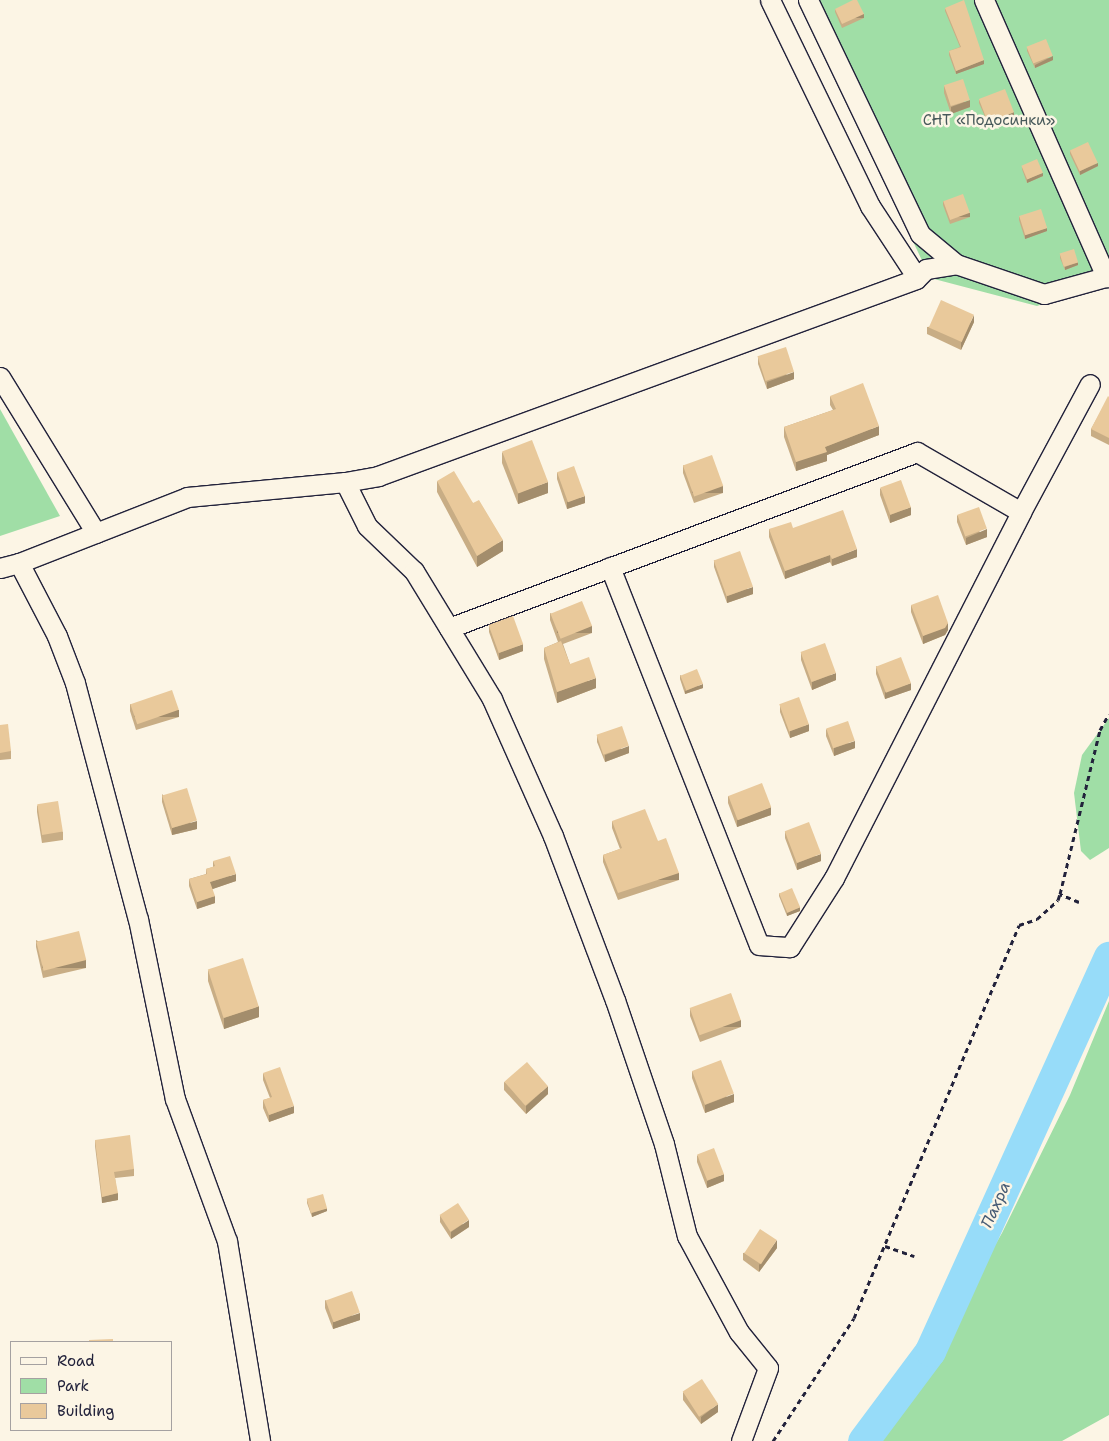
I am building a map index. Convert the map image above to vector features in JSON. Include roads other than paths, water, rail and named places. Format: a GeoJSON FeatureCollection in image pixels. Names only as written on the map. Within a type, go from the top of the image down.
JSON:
{"type":"FeatureCollection","features":[{"type":"Feature","properties":{"kind":"street"},"geometry":{"type":"LineString","coordinates":[[770,0],[870,206],[916,276]]}},
{"type":"Feature","properties":{"kind":"street"},"geometry":{"type":"LineString","coordinates":[[808,0],[920,234],[956,264],[1044,294],[1107,276],[984,0]]}},
{"type":"Feature","properties":{"kind":"street"},"geometry":{"type":"LineString","coordinates":[[260,1441],[227,1241],[175,1099],[138,919],[75,683],[56,636],[5,565],[187,498],[345,482],[378,476],[434,458],[916,279],[916,276],[926,269],[956,264]]}},
{"type":"Feature","properties":{"kind":"street"},"geometry":{"type":"LineString","coordinates":[[0,377],[96,533]]}},
{"type":"Feature","properties":{"kind":"street"},"geometry":{"type":"LineString","coordinates":[[610,567],[759,945],[790,947],[834,878],[1021,512],[1090,384]]}},
{"type":"Feature","properties":{"kind":"street"},"geometry":{"type":"LineString","coordinates":[[449,628],[917,452],[1021,512]]}},
{"type":"Feature","properties":{"kind":"street"},"geometry":{"type":"LineString","coordinates":[[345,482],[367,526],[414,571],[492,699],[553,836],[661,1135],[687,1236],[739,1332],[768,1368],[741,1441]]}},
{"type":"Feature","properties":{"kind":"waterway","name":"Пахра"},"geometry":{"type":"LineString","coordinates":[[863,1441],[930,1351],[1109,957]]}},
{"type":"Feature","properties":{"kind":"park label","name":"СНТ «Подосинки»"},"geometry":{"type":"Point","coordinates":[989,121]}}]}
